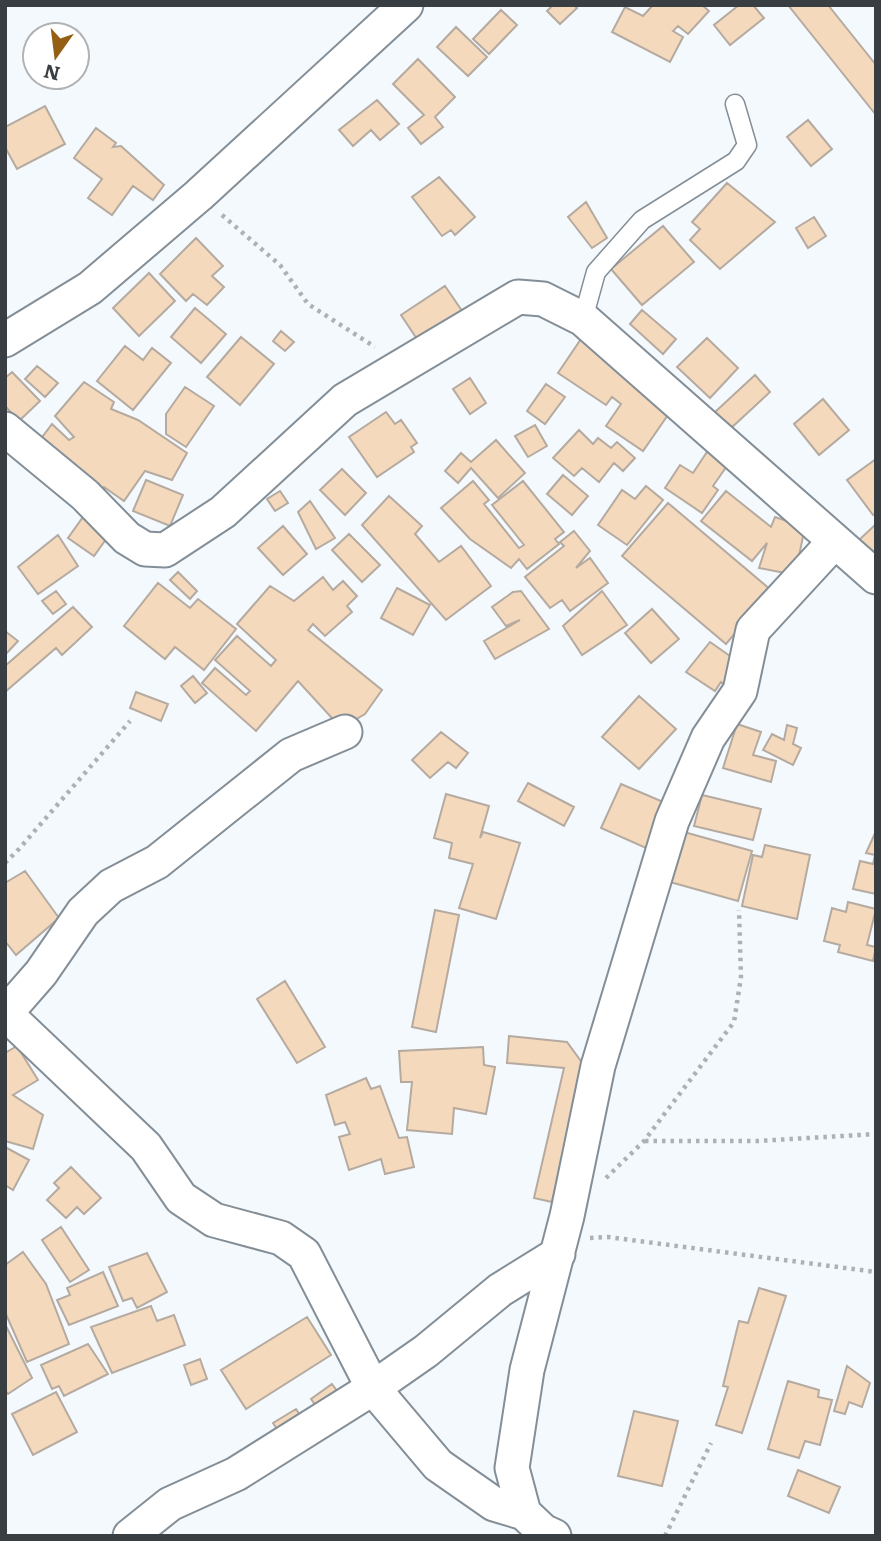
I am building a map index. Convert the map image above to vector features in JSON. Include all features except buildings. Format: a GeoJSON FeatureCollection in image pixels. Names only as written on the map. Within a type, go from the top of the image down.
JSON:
{"type":"FeatureCollection","features":[{"type":"Feature","properties":{"kind":"street"},"geometry":{"type":"LineString","coordinates":[[5,340],[90,288],[198,195],[406,5]]}},
{"type":"Feature","properties":{"kind":"street"},"geometry":{"type":"LineString","coordinates":[[5,429],[85,495],[127,538],[145,549],[165,550],[223,512],[345,400],[518,297],[543,299],[583,319],[876,577]]}},
{"type":"Feature","properties":{"kind":"street"},"geometry":{"type":"LineString","coordinates":[[524,1513],[512,1468],[527,1370],[560,1247],[598,1066],[672,821],[708,738],[740,691],[753,630],[835,541]]}},
{"type":"Feature","properties":{"kind":"street"},"geometry":{"type":"LineString","coordinates":[[345,732],[291,755],[157,862],[111,886],[83,912],[41,974],[5,1013],[146,1147],[181,1198],[214,1220],[281,1238],[304,1254],[373,1388],[438,1465],[494,1504],[524,1513],[543,1531],[554,1536]]}},
{"type":"Feature","properties":{"kind":"street"},"geometry":{"type":"LineString","coordinates":[[131,1536],[170,1504],[236,1474],[373,1388],[426,1351],[500,1290],[560,1247]]}},
{"type":"Feature","properties":{"kind":"lane"},"geometry":{"type":"LineString","coordinates":[[583,319],[596,272],[642,220],[736,161],[747,145],[735,104]]}},
{"type":"Feature","properties":{"kind":"path"},"geometry":{"type":"LineString","coordinates":[[198,195],[280,265],[308,304],[367,341],[400,368]]}},
{"type":"Feature","properties":{"kind":"path"},"geometry":{"type":"LineString","coordinates":[[5,863],[130,721]]}},
{"type":"Feature","properties":{"kind":"path"},"geometry":{"type":"LineString","coordinates":[[606,1178],[644,1141],[734,1022],[741,976],[739,910]]}},
{"type":"Feature","properties":{"kind":"path"},"geometry":{"type":"LineString","coordinates":[[644,1141],[757,1140],[876,1134]]}},
{"type":"Feature","properties":{"kind":"path"},"geometry":{"type":"LineString","coordinates":[[560,1247],[608,1237],[876,1272]]}},
{"type":"Feature","properties":{"kind":"path"},"geometry":{"type":"LineString","coordinates":[[665,1536],[711,1443]]}}]}
